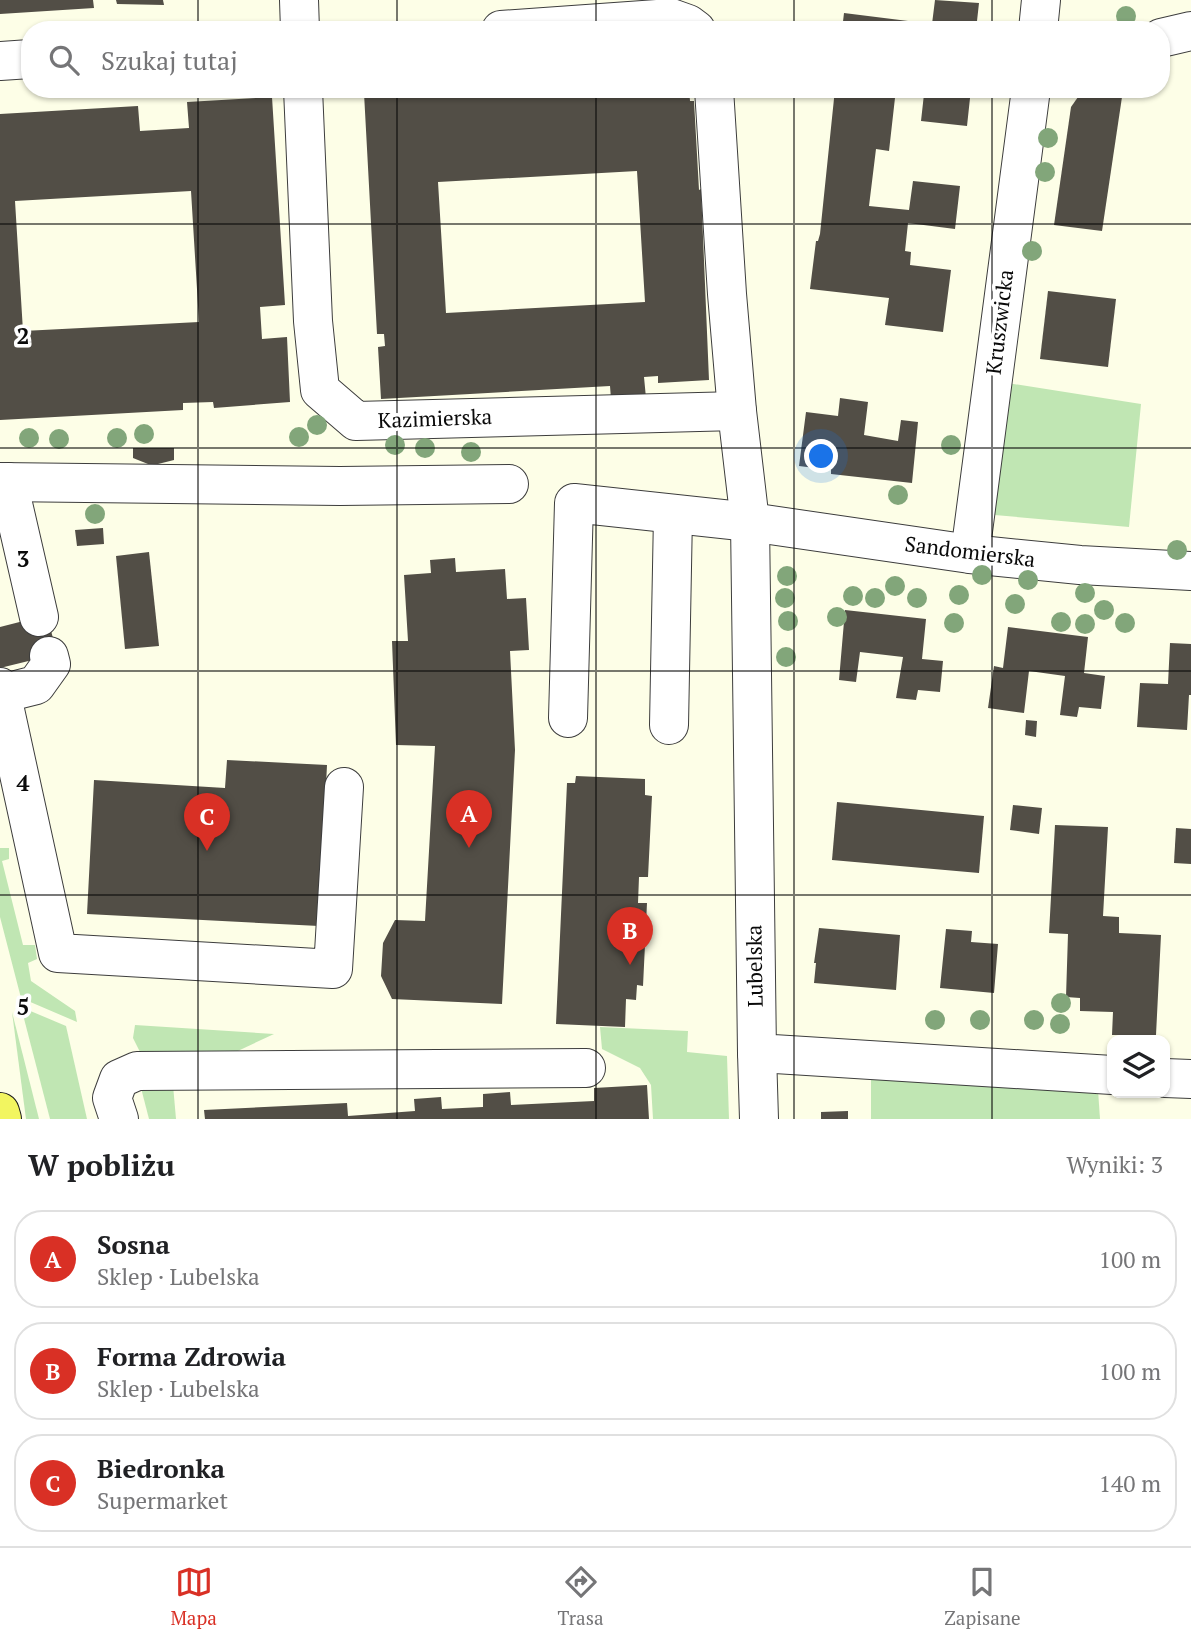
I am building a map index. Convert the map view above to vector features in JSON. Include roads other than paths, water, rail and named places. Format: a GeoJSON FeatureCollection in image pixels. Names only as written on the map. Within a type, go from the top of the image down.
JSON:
{"type":"FeatureCollection","features":[{"type":"Feature","properties":{"kind":"main road"},"geometry":{"type":"LineString","coordinates":[[0,1112],[2,1119]]}},
{"type":"Feature","properties":{"kind":"street"},"geometry":{"type":"LineString","coordinates":[[299,0],[300,21]]}},
{"type":"Feature","properties":{"kind":"street"},"geometry":{"type":"LineString","coordinates":[[1039,21],[1041,0]]}},
{"type":"Feature","properties":{"kind":"street"},"geometry":{"type":"LineString","coordinates":[[628,21],[671,18],[680,21]]}},
{"type":"Feature","properties":{"kind":"street"},"geometry":{"type":"LineString","coordinates":[[1170,36],[1191,31]]}},
{"type":"Feature","properties":{"kind":"street"},"geometry":{"type":"LineString","coordinates":[[0,61],[21,60]]}},
{"type":"Feature","properties":{"kind":"street","name":"Kazimierska"},"geometry":{"type":"LineString","coordinates":[[303,98],[313,321],[320,390],[356,421],[737,411]]}},
{"type":"Feature","properties":{"kind":"street"},"geometry":{"type":"LineString","coordinates":[[715,98],[727,294],[750,522]]}},
{"type":"Feature","properties":{"kind":"street","name":"Kruszwicka"},"geometry":{"type":"LineString","coordinates":[[970,554],[1030,98]]}},
{"type":"Feature","properties":{"kind":"street"},"geometry":{"type":"LineString","coordinates":[[39,617],[14,577],[4,482],[340,486],[509,484]]}},
{"type":"Feature","properties":{"kind":"street","name":"Sandomierska"},"geometry":{"type":"LineString","coordinates":[[568,718],[574,503],[750,522],[970,554],[1080,565],[1191,571]]}},
{"type":"Feature","properties":{"kind":"street"},"geometry":{"type":"LineString","coordinates":[[669,725],[673,515]]}},
{"type":"Feature","properties":{"kind":"street","name":"Lubelska"},"geometry":{"type":"LineString","coordinates":[[750,522],[759,1119]]}},
{"type":"Feature","properties":{"kind":"street"},"geometry":{"type":"LineString","coordinates":[[49,656],[51,664],[36,685],[1,691],[58,953],[332,969],[344,787]]}},
{"type":"Feature","properties":{"kind":"street"},"geometry":{"type":"LineString","coordinates":[[757,1053],[1107,1075]]}},
{"type":"Feature","properties":{"kind":"street"},"geometry":{"type":"LineString","coordinates":[[119,1119],[112,1098],[119,1079],[137,1071],[586,1068]]}},
{"type":"Feature","properties":{"kind":"street"},"geometry":{"type":"LineString","coordinates":[[1170,1078],[1191,1079]]}},
{"type":"Feature","properties":{"kind":"place","name":"Sosna"},"geometry":{"type":"Point","coordinates":[469,848]}},
{"type":"Feature","properties":{"kind":"place","name":"Biedronka"},"geometry":{"type":"Point","coordinates":[207,851]}},
{"type":"Feature","properties":{"kind":"place","name":"Forma Zdrowia"},"geometry":{"type":"Point","coordinates":[630,965]}}]}
